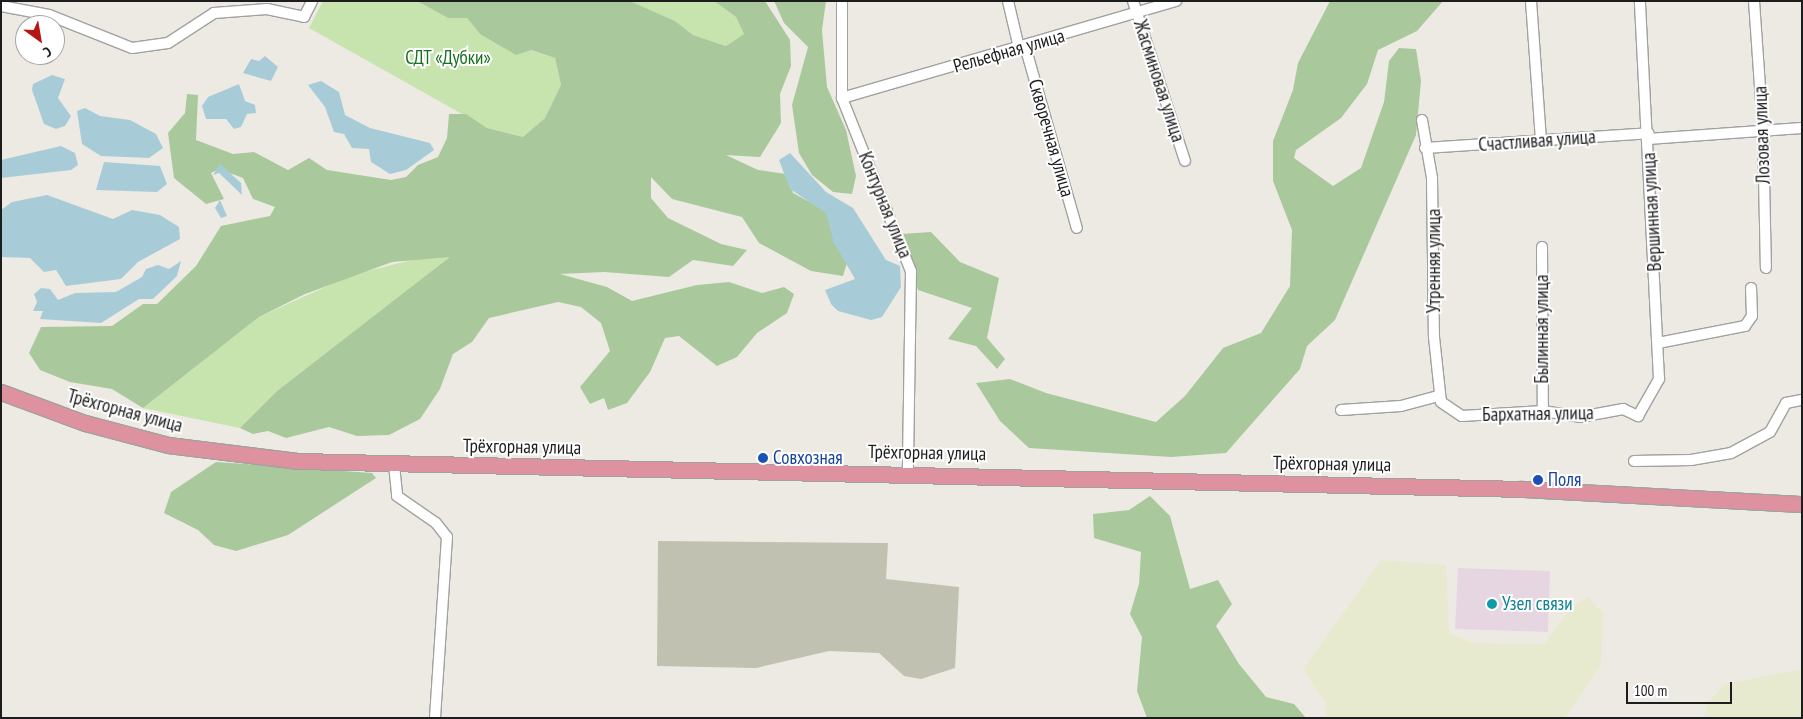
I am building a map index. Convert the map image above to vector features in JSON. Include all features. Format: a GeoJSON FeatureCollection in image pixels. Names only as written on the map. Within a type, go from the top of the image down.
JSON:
{"type":"FeatureCollection","features":[{"type":"Feature","properties":{"kind":"highway","name":"Трёхгорная улица"},"geometry":{"type":"LineString","coordinates":[[1,392],[85,423],[168,446],[264,459],[394,465],[908,473],[1522,489],[1802,504]]}},
{"type":"Feature","properties":{"kind":"street"},"geometry":{"type":"LineString","coordinates":[[1,6],[50,16],[132,48],[168,43],[214,13],[267,9],[304,17],[312,1]]}},
{"type":"Feature","properties":{"kind":"street","name":"Контурная улица"},"geometry":{"type":"LineString","coordinates":[[842,1],[842,98],[912,271],[908,473]]}},
{"type":"Feature","properties":{"kind":"street","name":"Скворечная улица"},"geometry":{"type":"LineString","coordinates":[[1008,1],[1077,228]]}},
{"type":"Feature","properties":{"kind":"street","name":"Жасминовая улица"},"geometry":{"type":"LineString","coordinates":[[1133,1],[1185,161]]}},
{"type":"Feature","properties":{"kind":"street","name":"Рельефная улица"},"geometry":{"type":"LineString","coordinates":[[842,98],[1138,14],[1176,1]]}},
{"type":"Feature","properties":{"kind":"street"},"geometry":{"type":"LineString","coordinates":[[1531,1],[1541,140]]}},
{"type":"Feature","properties":{"kind":"street","name":"Вершинная улица"},"geometry":{"type":"LineString","coordinates":[[1638,416],[1659,379],[1640,1]]}},
{"type":"Feature","properties":{"kind":"street","name":"Лозовая улица"},"geometry":{"type":"LineString","coordinates":[[1754,1],[1764,129],[1766,268]]}},
{"type":"Feature","properties":{"kind":"street","name":"Утренняя улица"},"geometry":{"type":"LineString","coordinates":[[1422,120],[1434,216],[1432,272],[1440,399]]}},
{"type":"Feature","properties":{"kind":"street","name":"Счастливая улица"},"geometry":{"type":"LineString","coordinates":[[1425,148],[1541,140],[1802,128]]}},
{"type":"Feature","properties":{"kind":"street","name":"Былинная улица"},"geometry":{"type":"LineString","coordinates":[[1542,247],[1543,411]]}},
{"type":"Feature","properties":{"kind":"street"},"geometry":{"type":"LineString","coordinates":[[1658,343],[1745,326],[1752,316],[1751,288]]}},
{"type":"Feature","properties":{"kind":"street"},"geometry":{"type":"LineString","coordinates":[[1341,410],[1401,406],[1440,399]]}},
{"type":"Feature","properties":{"kind":"street","name":"Бархатная улица"},"geometry":{"type":"LineString","coordinates":[[1440,399],[1462,416],[1543,411],[1580,417],[1623,409],[1638,416]]}},
{"type":"Feature","properties":{"kind":"street"},"geometry":{"type":"LineString","coordinates":[[1634,460],[1691,460],[1732,453],[1770,432],[1786,403],[1802,400]]}},
{"type":"Feature","properties":{"kind":"street"},"geometry":{"type":"LineString","coordinates":[[394,465],[397,496],[436,523],[447,537],[435,718]]}},
{"type":"Feature","properties":{"kind":"shaded area"},"geometry":{"type":"Polygon","coordinates":[[[658,541],[888,543],[886,579],[959,587],[955,668],[921,679],[904,676],[879,653],[829,651],[756,668],[657,666],[658,541]]]}},
{"type":"Feature","properties":{"kind":"shaded area"},"geometry":{"type":"Polygon","coordinates":[[[1381,560],[1446,565],[1449,633],[1473,643],[1544,644],[1571,607],[1588,597],[1603,613],[1601,665],[1565,718],[1326,718],[1325,702],[1303,669],[1381,560]]]}},
{"type":"Feature","properties":{"kind":"shaded area"},"geometry":{"type":"Polygon","coordinates":[[[1458,568],[1550,571],[1548,632],[1455,629],[1458,568]]]}},
{"type":"Feature","properties":{"kind":"shaded area"},"geometry":{"type":"Polygon","coordinates":[[[1802,669],[1802,718],[1704,718],[1707,703],[1725,684],[1802,669]]]}},
{"type":"Feature","properties":{"kind":"green space","name":"СДТ «Дубки»"},"geometry":{"type":"Polygon","coordinates":[[[323,1],[417,1],[448,18],[467,18],[480,34],[555,58],[561,85],[545,118],[523,137],[487,128],[309,28],[323,1]]]}},
{"type":"Feature","properties":{"kind":"green space"},"geometry":{"type":"Polygon","coordinates":[[[417,1],[630,1],[675,21],[693,35],[726,46],[744,34],[736,17],[714,1],[765,1],[790,40],[791,66],[780,94],[781,123],[760,157],[726,155],[758,170],[786,174],[793,193],[830,213],[834,242],[847,263],[843,276],[811,271],[759,243],[742,217],[672,199],[651,177],[651,198],[668,218],[721,244],[747,250],[733,266],[693,260],[669,277],[604,272],[560,274],[607,287],[632,301],[697,285],[729,282],[762,293],[784,287],[794,294],[787,313],[757,333],[737,357],[717,366],[679,336],[665,338],[650,372],[627,403],[608,410],[604,398],[590,404],[580,387],[610,351],[601,323],[581,307],[558,302],[489,318],[472,342],[453,354],[440,389],[420,419],[389,435],[357,436],[329,427],[286,438],[268,431],[253,434],[240,428],[277,391],[450,257],[392,262],[305,294],[259,317],[143,408],[112,389],[70,382],[40,370],[29,353],[41,327],[112,326],[143,304],[157,304],[196,266],[221,226],[270,216],[275,207],[253,199],[243,178],[219,169],[211,173],[224,199],[206,204],[174,178],[168,133],[185,113],[187,94],[198,95],[196,140],[233,154],[254,152],[288,170],[309,158],[327,170],[391,180],[406,177],[418,165],[438,157],[447,138],[449,114],[466,114],[487,128],[523,137],[545,118],[561,85],[555,58],[531,50],[516,55],[480,34],[467,18],[448,18],[417,1]]]}},
{"type":"Feature","properties":{"kind":"green space"},"geometry":{"type":"Polygon","coordinates":[[[630,1],[714,1],[736,17],[744,34],[726,46],[693,35],[675,21],[630,1]]]}},
{"type":"Feature","properties":{"kind":"green space"},"geometry":{"type":"Polygon","coordinates":[[[774,1],[826,1],[822,30],[827,87],[846,130],[856,176],[852,194],[833,192],[812,175],[799,153],[792,105],[808,47],[784,23],[774,1]]]}},
{"type":"Feature","properties":{"kind":"green space"},"geometry":{"type":"Polygon","coordinates":[[[1330,1],[1443,1],[1417,31],[1378,50],[1367,84],[1341,118],[1296,150],[1294,158],[1333,186],[1361,168],[1384,102],[1389,61],[1399,48],[1416,49],[1421,81],[1416,135],[1335,320],[1307,346],[1300,369],[1226,453],[1171,457],[1029,448],[1000,421],[976,383],[1010,379],[1046,393],[1156,422],[1185,396],[1223,348],[1261,333],[1290,286],[1292,230],[1273,181],[1273,141],[1293,90],[1298,63],[1330,1]]]}},
{"type":"Feature","properties":{"kind":"green space"},"geometry":{"type":"Polygon","coordinates":[[[931,232],[960,262],[999,278],[987,338],[1005,359],[997,369],[976,346],[948,339],[972,308],[918,290],[902,234],[931,232]]]}},
{"type":"Feature","properties":{"kind":"green space"},"geometry":{"type":"Polygon","coordinates":[[[424,257],[451,257],[277,391],[240,428],[143,408],[259,317],[352,275],[424,257]]]}},
{"type":"Feature","properties":{"kind":"green space"},"geometry":{"type":"Polygon","coordinates":[[[216,462],[372,473],[376,478],[288,535],[236,551],[214,545],[198,530],[164,513],[171,492],[216,462]]]}},
{"type":"Feature","properties":{"kind":"green space"},"geometry":{"type":"Polygon","coordinates":[[[1150,496],[1170,516],[1190,589],[1218,580],[1232,604],[1216,626],[1239,664],[1266,697],[1294,704],[1306,718],[1147,718],[1137,691],[1142,637],[1130,614],[1139,584],[1141,552],[1094,538],[1093,514],[1129,510],[1150,496]]]}},
{"type":"Feature","properties":{"kind":"water"},"geometry":{"type":"Polygon","coordinates":[[[265,56],[278,67],[271,81],[243,73],[251,59],[259,61],[265,56]]]}},
{"type":"Feature","properties":{"kind":"water"},"geometry":{"type":"Polygon","coordinates":[[[52,75],[65,79],[58,98],[71,116],[65,126],[56,129],[44,124],[32,90],[33,84],[52,75]]]}},
{"type":"Feature","properties":{"kind":"water"},"geometry":{"type":"Polygon","coordinates":[[[321,81],[339,92],[345,115],[370,128],[430,143],[434,150],[406,170],[390,174],[371,162],[369,149],[352,148],[344,134],[334,132],[325,107],[308,85],[321,81]]]}},
{"type":"Feature","properties":{"kind":"water"},"geometry":{"type":"Polygon","coordinates":[[[239,84],[245,101],[255,105],[256,113],[247,114],[241,127],[234,129],[226,119],[206,119],[202,106],[208,97],[239,84]]]}},
{"type":"Feature","properties":{"kind":"water"},"geometry":{"type":"Polygon","coordinates":[[[85,108],[100,116],[130,120],[156,134],[163,148],[149,158],[101,156],[82,144],[77,111],[85,108]]]}},
{"type":"Feature","properties":{"kind":"water"},"geometry":{"type":"Polygon","coordinates":[[[61,146],[75,153],[78,165],[71,170],[1,178],[1,160],[61,146]]]}},
{"type":"Feature","properties":{"kind":"water"},"geometry":{"type":"Polygon","coordinates":[[[790,153],[826,192],[853,208],[886,260],[900,266],[901,287],[882,317],[871,320],[838,311],[831,304],[825,290],[855,279],[834,243],[826,213],[790,189],[779,160],[790,153]]]}},
{"type":"Feature","properties":{"kind":"water"},"geometry":{"type":"Polygon","coordinates":[[[104,162],[160,166],[167,184],[157,192],[96,190],[104,162]]]}},
{"type":"Feature","properties":{"kind":"water"},"geometry":{"type":"Polygon","coordinates":[[[220,164],[241,183],[242,195],[219,173],[213,175],[220,164]]]}},
{"type":"Feature","properties":{"kind":"water"},"geometry":{"type":"Polygon","coordinates":[[[47,195],[113,219],[132,210],[160,215],[179,227],[180,239],[138,262],[121,279],[66,286],[56,270],[44,272],[30,258],[1,257],[1,210],[12,202],[47,195]]]}},
{"type":"Feature","properties":{"kind":"water"},"geometry":{"type":"Polygon","coordinates":[[[220,200],[227,216],[221,218],[215,208],[220,200]]]}},
{"type":"Feature","properties":{"kind":"water"},"geometry":{"type":"Polygon","coordinates":[[[181,261],[177,276],[153,299],[139,299],[101,323],[40,319],[43,311],[33,311],[37,302],[34,294],[41,288],[50,289],[58,300],[75,293],[116,292],[142,277],[146,269],[158,265],[169,269],[181,261]]]}},
{"type":"Feature","properties":{"kind":"place","name":"Совхозная"},"geometry":{"type":"Point","coordinates":[763,458]}},
{"type":"Feature","properties":{"kind":"place","name":"Поля"},"geometry":{"type":"Point","coordinates":[1538,480]}},
{"type":"Feature","properties":{"kind":"place","name":"Узел связи"},"geometry":{"type":"Point","coordinates":[1492,604]}}]}
